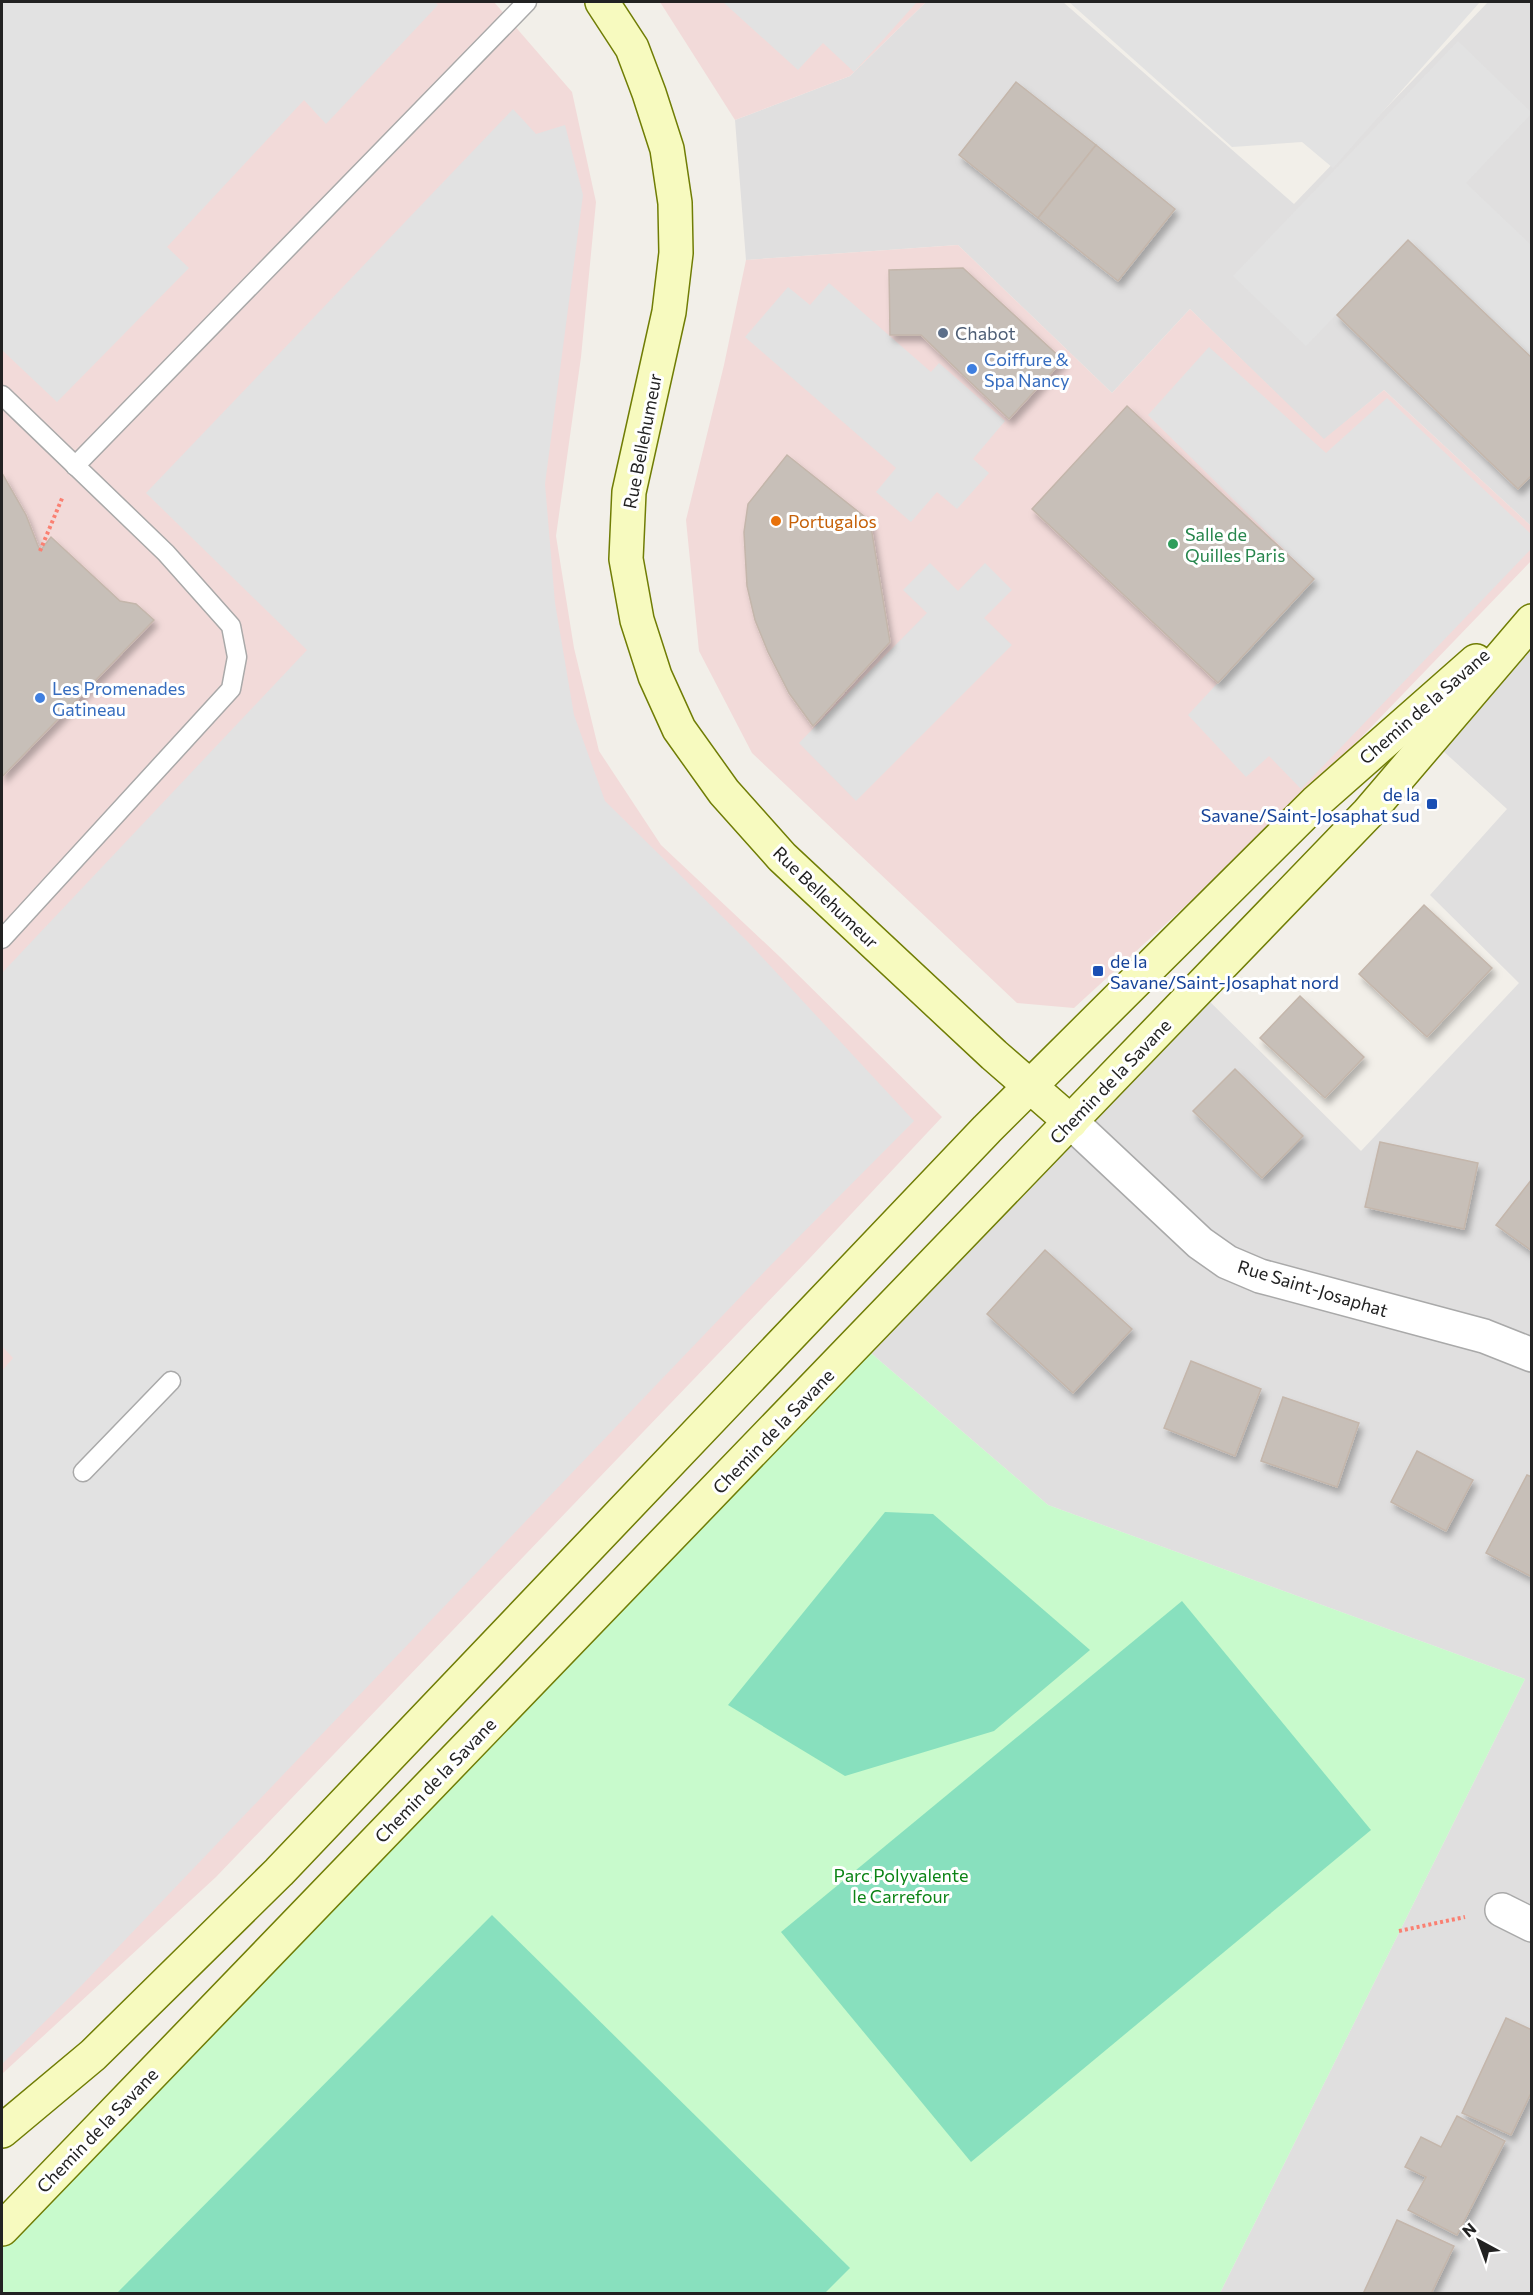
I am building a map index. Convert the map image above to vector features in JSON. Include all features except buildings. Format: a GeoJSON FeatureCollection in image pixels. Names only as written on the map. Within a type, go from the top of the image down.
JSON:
{"type":"FeatureCollection","features":[{"type":"Feature","properties":{"kind":"street","name":"Rue Bellehumeur"},"geometry":{"type":"LineString","coordinates":[[602,2],[632,48],[649,93],[667,149],[675,203],[676,253],[669,312],[629,492],[626,548],[637,620],[655,676],[680,729],[724,792],[782,857],[1029,1086],[1071,1122]]}},
{"type":"Feature","properties":{"kind":"street","name":"Chemin de la Savane"},"geometry":{"type":"LineString","coordinates":[[2,2131],[93,2055],[271,1880],[1029,1086],[1316,802],[1532,612]]}},
{"type":"Feature","properties":{"kind":"street","name":"Chemin de la Savane"},"geometry":{"type":"LineString","coordinates":[[2,2229],[1368,813],[1532,621]]}},
{"type":"Feature","properties":{"kind":"street","name":"Rue Saint-Josaphat"},"geometry":{"type":"LineString","coordinates":[[1071,1122],[1174,1221],[1227,1262],[1260,1276],[1484,1336],[1532,1355]]}},
{"type":"Feature","properties":{"kind":"street"},"geometry":{"type":"LineString","coordinates":[[1502,1910],[1532,1925]]}},
{"type":"Feature","properties":{"kind":"lane"},"geometry":{"type":"LineString","coordinates":[[75,466],[527,2]]}},
{"type":"Feature","properties":{"kind":"lane"},"geometry":{"type":"LineString","coordinates":[[2,395],[166,553],[231,627],[237,657],[231,689],[2,939]]}},
{"type":"Feature","properties":{"kind":"lane"},"geometry":{"type":"LineString","coordinates":[[83,1472],[171,1381]]}},
{"type":"Feature","properties":{"kind":"path"},"geometry":{"type":"LineString","coordinates":[[40,551],[75,466]]}},
{"type":"Feature","properties":{"kind":"path"},"geometry":{"type":"LineString","coordinates":[[1399,1931],[1502,1910]]}},
{"type":"Feature","properties":{"kind":"shaded area","name":"Les Promenades Gatineau"},"geometry":{"type":"Polygon","coordinates":[[[2,2],[494,2],[572,92],[596,202],[581,357],[556,536],[574,648],[599,751],[661,845],[780,957],[942,1117],[809,1259],[216,1877],[2,2074],[2,2]]]}},
{"type":"Feature","properties":{"kind":"shaded area"},"geometry":{"type":"Polygon","coordinates":[[[2,2],[435,2],[438,5],[326,124],[304,100],[167,247],[189,268],[57,402],[2,350],[2,2]]]}},
{"type":"Feature","properties":{"kind":"shaded area"},"geometry":{"type":"Polygon","coordinates":[[[660,2],[926,2],[850,76],[735,120],[660,2]]]}},
{"type":"Feature","properties":{"kind":"shaded area"},"geometry":{"type":"Polygon","coordinates":[[[723,2],[917,2],[854,72],[823,43],[798,70],[723,2]]]}},
{"type":"Feature","properties":{"kind":"shaded area"},"geometry":{"type":"Polygon","coordinates":[[[926,2],[1063,2],[1294,204],[1488,2],[1531,2],[1531,526],[1384,390],[1324,440],[1190,309],[1112,393],[958,245],[746,260],[735,120],[850,76],[926,2]]]}},
{"type":"Feature","properties":{"kind":"shaded area"},"geometry":{"type":"Polygon","coordinates":[[[1069,2],[1480,2],[1333,168],[1302,142],[1232,147],[1069,2]]]}},
{"type":"Feature","properties":{"kind":"shaded area"},"geometry":{"type":"Polygon","coordinates":[[[1458,41],[1531,112],[1466,183],[1531,245],[1531,358],[1408,240],[1306,346],[1233,276],[1458,41]]]}},
{"type":"Feature","properties":{"kind":"shaded area","name":"Les Promenades Gatineau"},"geometry":{"type":"Polygon","coordinates":[[[513,109],[536,134],[565,125],[583,195],[545,484],[555,603],[574,715],[605,801],[748,942],[914,1121],[768,1268],[80,1987],[2,2064],[2,1371],[13,1358],[2,1346],[2,973],[307,650],[146,493],[513,109]]]}},
{"type":"Feature","properties":{"kind":"shaded area"},"geometry":{"type":"Polygon","coordinates":[[[958,245],[1112,393],[1190,309],[1324,439],[1384,390],[1531,526],[1531,561],[1300,801],[1074,1008],[1017,1003],[752,753],[699,651],[686,520],[724,365],[746,260],[958,245]]]}},
{"type":"Feature","properties":{"kind":"shaded area"},"geometry":{"type":"Polygon","coordinates":[[[829,283],[931,372],[939,363],[1005,421],[973,459],[989,473],[957,509],[937,492],[911,522],[876,492],[896,468],[745,337],[788,287],[810,305],[829,283]]]}},
{"type":"Feature","properties":{"kind":"shaded area"},"geometry":{"type":"Polygon","coordinates":[[[1209,347],[1326,453],[1387,398],[1531,534],[1531,549],[1301,789],[1269,756],[1246,777],[1188,715],[1314,579],[1148,415],[1209,347]]]}},
{"type":"Feature","properties":{"kind":"shaded area"},"geometry":{"type":"Polygon","coordinates":[[[930,563],[958,591],[985,563],[1012,590],[984,618],[1012,645],[856,801],[799,743],[927,613],[903,590],[930,563]]]}},
{"type":"Feature","properties":{"kind":"shaded area"},"geometry":{"type":"Polygon","coordinates":[[[1531,621],[1531,2293],[1220,2293],[1525,1679],[1048,1505],[858,1342],[1198,990],[1361,1151],[1519,983],[1430,895],[1507,809],[1431,740],[1531,621]]]}},
{"type":"Feature","properties":{"kind":"green space","name":"Parc Polyvalente le Carrefour"},"geometry":{"type":"Polygon","coordinates":[[[858,1342],[1048,1505],[1525,1679],[1220,2293],[2,2293],[2,2231],[858,1342]]]}},
{"type":"Feature","properties":{"kind":"green space"},"geometry":{"type":"Polygon","coordinates":[[[885,1512],[933,1514],[1090,1650],[994,1731],[845,1776],[728,1705],[885,1512]]]}},
{"type":"Feature","properties":{"kind":"green space"},"geometry":{"type":"Polygon","coordinates":[[[1182,1601],[1371,1830],[971,2162],[781,1932],[1182,1601]]]}},
{"type":"Feature","properties":{"kind":"green space"},"geometry":{"type":"Polygon","coordinates":[[[492,1915],[850,2268],[824,2294],[117,2293],[492,1915]]]}},
{"type":"Feature","properties":{"kind":"place","name":"Chabot"},"geometry":{"type":"Point","coordinates":[943,333]}},
{"type":"Feature","properties":{"kind":"place","name":"Coiffure & Spa Nancy"},"geometry":{"type":"Point","coordinates":[972,369]}},
{"type":"Feature","properties":{"kind":"place","name":"Portugalos"},"geometry":{"type":"Point","coordinates":[776,521]}},
{"type":"Feature","properties":{"kind":"place","name":"Salle de Quilles Paris"},"geometry":{"type":"Point","coordinates":[1173,544]}},
{"type":"Feature","properties":{"kind":"place","name":"Les Promenades Gatineau"},"geometry":{"type":"Point","coordinates":[40,698]}},
{"type":"Feature","properties":{"kind":"place","name":"de la Savane/Saint-Josaphat sud"},"geometry":{"type":"Point","coordinates":[1432,804]}},
{"type":"Feature","properties":{"kind":"place","name":"de la Savane/Saint-Josaphat nord"},"geometry":{"type":"Point","coordinates":[1098,971]}}]}
